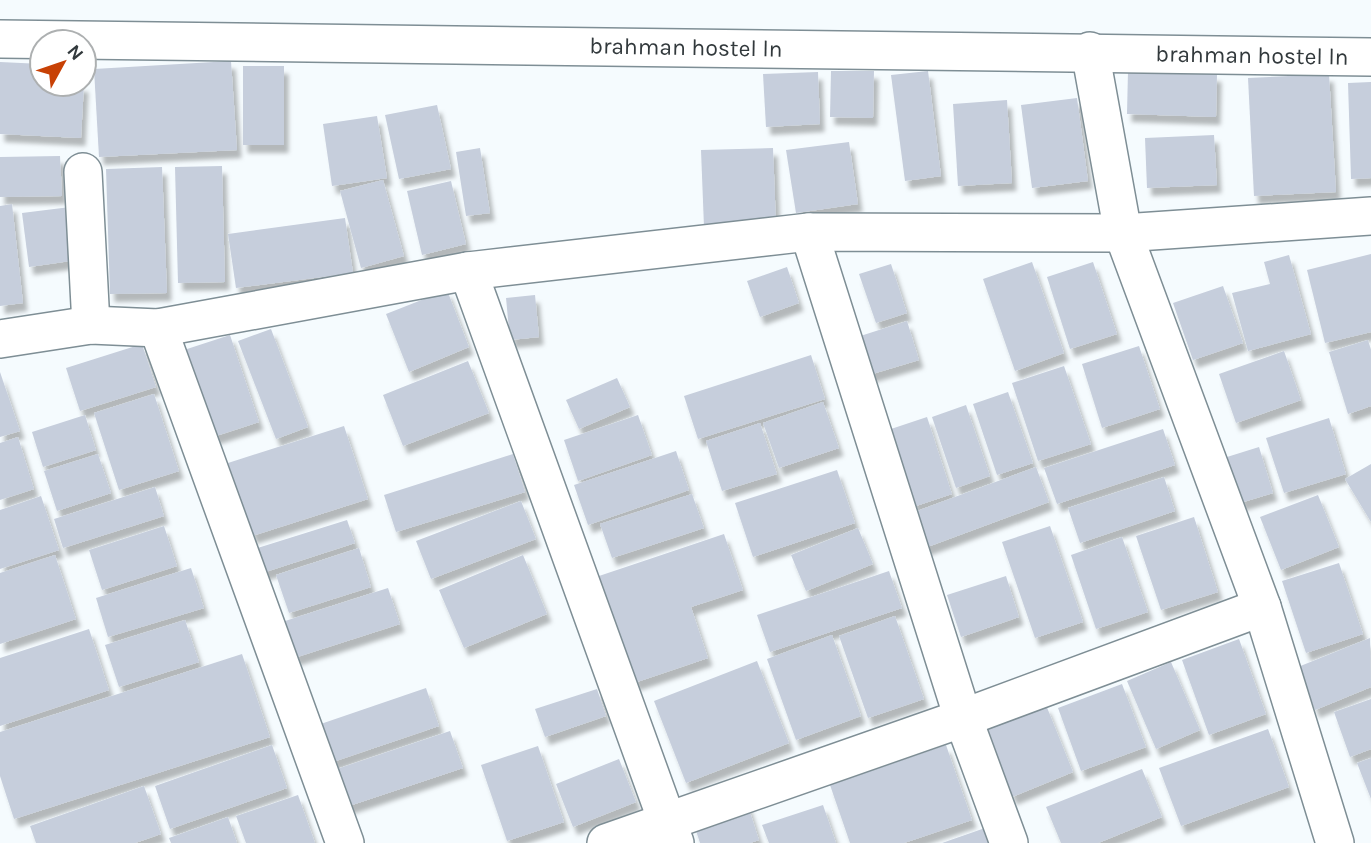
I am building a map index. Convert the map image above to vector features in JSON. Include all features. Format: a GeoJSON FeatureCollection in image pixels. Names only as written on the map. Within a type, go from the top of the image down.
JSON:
{"type":"FeatureCollection","features":[{"type":"Feature","properties":{"kind":"street","name":"brahman hostel ln"},"geometry":{"type":"LineString","coordinates":[[0,39],[1090,51],[1371,57]]}},
{"type":"Feature","properties":{"kind":"street"},"geometry":{"type":"LineString","coordinates":[[1090,51],[1123,233],[1262,607],[1335,843]]}},
{"type":"Feature","properties":{"kind":"street"},"geometry":{"type":"LineString","coordinates":[[83,172],[91,325]]}},
{"type":"Feature","properties":{"kind":"street"},"geometry":{"type":"LineString","coordinates":[[0,339],[91,325],[158,328],[468,271],[809,232],[1123,233],[1371,216]]}},
{"type":"Feature","properties":{"kind":"street"},"geometry":{"type":"LineString","coordinates":[[809,232],[963,718],[1009,843]]}},
{"type":"Feature","properties":{"kind":"street"},"geometry":{"type":"LineString","coordinates":[[468,271],[672,833]]}},
{"type":"Feature","properties":{"kind":"street"},"geometry":{"type":"LineString","coordinates":[[158,328],[345,843]]}},
{"type":"Feature","properties":{"kind":"street"},"geometry":{"type":"LineString","coordinates":[[606,843],[672,833],[963,718],[1262,607]]}},
{"type":"Feature","properties":{"kind":"building"},"geometry":{"type":"Polygon","coordinates":[[[231,61],[237,150],[99,157],[96,98],[98,98],[98,69],[231,61]]]}},
{"type":"Feature","properties":{"kind":"building"},"geometry":{"type":"Polygon","coordinates":[[[0,62],[28,63],[28,98],[83,98],[81,138],[0,134],[0,62]]]}},
{"type":"Feature","properties":{"kind":"building"},"geometry":{"type":"Polygon","coordinates":[[[243,66],[284,66],[284,145],[243,145],[243,66]]]}},
{"type":"Feature","properties":{"kind":"building"},"geometry":{"type":"Polygon","coordinates":[[[831,71],[874,71],[873,118],[830,117],[831,71]]]}},
{"type":"Feature","properties":{"kind":"building"},"geometry":{"type":"Polygon","coordinates":[[[928,71],[941,176],[905,181],[891,75],[928,71]]]}},
{"type":"Feature","properties":{"kind":"building"},"geometry":{"type":"Polygon","coordinates":[[[1128,71],[1217,74],[1216,117],[1127,114],[1128,71]]]}},
{"type":"Feature","properties":{"kind":"building"},"geometry":{"type":"Polygon","coordinates":[[[818,72],[820,124],[766,127],[763,74],[818,72]]]}},
{"type":"Feature","properties":{"kind":"building"},"geometry":{"type":"Polygon","coordinates":[[[1329,74],[1336,192],[1254,196],[1248,78],[1329,74]]]}},
{"type":"Feature","properties":{"kind":"building"},"geometry":{"type":"Polygon","coordinates":[[[1371,82],[1371,178],[1351,179],[1348,83],[1371,82]]]}},
{"type":"Feature","properties":{"kind":"building"},"geometry":{"type":"Polygon","coordinates":[[[1077,98],[1088,181],[1032,188],[1021,105],[1077,98]]]}},
{"type":"Feature","properties":{"kind":"building"},"geometry":{"type":"Polygon","coordinates":[[[1007,100],[1012,183],[958,186],[953,104],[1007,100]]]}},
{"type":"Feature","properties":{"kind":"building"},"geometry":{"type":"Polygon","coordinates":[[[437,105],[451,169],[399,179],[385,115],[437,105]]]}},
{"type":"Feature","properties":{"kind":"building"},"geometry":{"type":"Polygon","coordinates":[[[377,116],[387,178],[332,186],[323,124],[377,116]]]}},
{"type":"Feature","properties":{"kind":"building"},"geometry":{"type":"Polygon","coordinates":[[[1214,135],[1217,185],[1147,188],[1145,138],[1214,135]]]}},
{"type":"Feature","properties":{"kind":"building"},"geometry":{"type":"Polygon","coordinates":[[[849,142],[858,204],[796,213],[786,150],[849,142]]]}},
{"type":"Feature","properties":{"kind":"building"},"geometry":{"type":"Polygon","coordinates":[[[480,148],[490,213],[466,216],[456,152],[480,148]]]}},
{"type":"Feature","properties":{"kind":"building"},"geometry":{"type":"Polygon","coordinates":[[[773,148],[776,225],[704,227],[701,150],[773,148]]]}},
{"type":"Feature","properties":{"kind":"building"},"geometry":{"type":"Polygon","coordinates":[[[60,156],[62,196],[0,197],[0,157],[60,156]]]}},
{"type":"Feature","properties":{"kind":"building"},"geometry":{"type":"Polygon","coordinates":[[[222,166],[225,282],[178,283],[175,167],[222,166]]]}},
{"type":"Feature","properties":{"kind":"building"},"geometry":{"type":"Polygon","coordinates":[[[162,167],[167,293],[110,294],[106,169],[162,167]]]}},
{"type":"Feature","properties":{"kind":"building"},"geometry":{"type":"Polygon","coordinates":[[[383,180],[404,256],[361,268],[340,191],[383,180]]]}},
{"type":"Feature","properties":{"kind":"building"},"geometry":{"type":"Polygon","coordinates":[[[451,181],[466,244],[422,255],[407,191],[451,181]]]}},
{"type":"Feature","properties":{"kind":"building"},"geometry":{"type":"Polygon","coordinates":[[[12,204],[23,303],[0,306],[0,206],[12,204]]]}},
{"type":"Feature","properties":{"kind":"building"},"geometry":{"type":"Polygon","coordinates":[[[70,207],[77,260],[29,267],[22,213],[70,207]]]}},
{"type":"Feature","properties":{"kind":"building"},"geometry":{"type":"Polygon","coordinates":[[[345,218],[353,273],[236,288],[228,234],[345,218]]]}},
{"type":"Feature","properties":{"kind":"building"},"geometry":{"type":"Polygon","coordinates":[[[1371,254],[1371,332],[1325,343],[1307,270],[1371,254]]]}},
{"type":"Feature","properties":{"kind":"building"},"geometry":{"type":"Polygon","coordinates":[[[1289,255],[1311,334],[1248,351],[1232,293],[1270,284],[1264,262],[1289,255]]]}},
{"type":"Feature","properties":{"kind":"building"},"geometry":{"type":"Polygon","coordinates":[[[1032,262],[1064,353],[1015,371],[983,279],[1032,262]]]}},
{"type":"Feature","properties":{"kind":"building"},"geometry":{"type":"Polygon","coordinates":[[[1093,262],[1117,334],[1070,349],[1047,277],[1093,262]]]}},
{"type":"Feature","properties":{"kind":"building"},"geometry":{"type":"Polygon","coordinates":[[[891,264],[907,313],[876,323],[859,274],[891,264]]]}},
{"type":"Feature","properties":{"kind":"building"},"geometry":{"type":"Polygon","coordinates":[[[787,267],[799,303],[760,317],[747,281],[787,267]]]}},
{"type":"Feature","properties":{"kind":"building"},"geometry":{"type":"Polygon","coordinates":[[[1223,286],[1243,343],[1193,360],[1173,303],[1223,286]]]}},
{"type":"Feature","properties":{"kind":"building"},"geometry":{"type":"Polygon","coordinates":[[[447,290],[469,347],[409,372],[386,314],[447,290]]]}},
{"type":"Feature","properties":{"kind":"building"},"geometry":{"type":"Polygon","coordinates":[[[535,295],[539,337],[510,340],[506,298],[535,295]]]}},
{"type":"Feature","properties":{"kind":"building"},"geometry":{"type":"Polygon","coordinates":[[[907,321],[919,360],[859,378],[848,340],[907,321]]]}},
{"type":"Feature","properties":{"kind":"building"},"geometry":{"type":"Polygon","coordinates":[[[271,329],[308,427],[276,439],[238,341],[271,329]]]}},
{"type":"Feature","properties":{"kind":"building"},"geometry":{"type":"Polygon","coordinates":[[[230,335],[259,422],[213,437],[184,350],[230,335]]]}},
{"type":"Feature","properties":{"kind":"building"},"geometry":{"type":"Polygon","coordinates":[[[1368,340],[1371,350],[1371,406],[1348,414],[1329,352],[1368,340]]]}},
{"type":"Feature","properties":{"kind":"building"},"geometry":{"type":"Polygon","coordinates":[[[142,344],[156,387],[80,411],[66,368],[142,344]]]}},
{"type":"Feature","properties":{"kind":"building"},"geometry":{"type":"Polygon","coordinates":[[[1139,346],[1160,409],[1102,428],[1082,364],[1139,346]]]}},
{"type":"Feature","properties":{"kind":"building"},"geometry":{"type":"Polygon","coordinates":[[[1284,351],[1301,400],[1236,423],[1219,374],[1284,351]]]}},
{"type":"Feature","properties":{"kind":"building"},"geometry":{"type":"Polygon","coordinates":[[[811,355],[825,399],[698,439],[684,396],[811,355]]]}},
{"type":"Feature","properties":{"kind":"building"},"geometry":{"type":"Polygon","coordinates":[[[468,361],[489,413],[403,446],[383,395],[468,361]]]}},
{"type":"Feature","properties":{"kind":"building"},"geometry":{"type":"Polygon","coordinates":[[[1064,366],[1091,444],[1038,461],[1012,383],[1064,366]]]}},
{"type":"Feature","properties":{"kind":"building"},"geometry":{"type":"Polygon","coordinates":[[[0,372],[20,431],[0,437],[0,372]]]}},
{"type":"Feature","properties":{"kind":"building"},"geometry":{"type":"Polygon","coordinates":[[[617,378],[630,407],[579,429],[566,400],[617,378]]]}},
{"type":"Feature","properties":{"kind":"building"},"geometry":{"type":"Polygon","coordinates":[[[1008,392],[1033,463],[997,475],[973,404],[1008,392]]]}},
{"type":"Feature","properties":{"kind":"building"},"geometry":{"type":"Polygon","coordinates":[[[154,394],[179,471],[119,490],[94,413],[154,394]]]}},
{"type":"Feature","properties":{"kind":"building"},"geometry":{"type":"Polygon","coordinates":[[[823,402],[839,448],[779,468],[763,423],[823,402]]]}},
{"type":"Feature","properties":{"kind":"building"},"geometry":{"type":"Polygon","coordinates":[[[966,405],[990,476],[956,488],[932,417],[966,405]]]}},
{"type":"Feature","properties":{"kind":"building"},"geometry":{"type":"Polygon","coordinates":[[[85,415],[96,450],[43,467],[32,432],[85,415]]]}},
{"type":"Feature","properties":{"kind":"building"},"geometry":{"type":"Polygon","coordinates":[[[638,415],[652,455],[578,481],[564,440],[638,415]]]}},
{"type":"Feature","properties":{"kind":"building"},"geometry":{"type":"Polygon","coordinates":[[[927,417],[952,494],[913,507],[888,430],[927,417]]]}},
{"type":"Feature","properties":{"kind":"building"},"geometry":{"type":"Polygon","coordinates":[[[1329,418],[1346,474],[1284,493],[1266,438],[1329,418]]]}},
{"type":"Feature","properties":{"kind":"building"},"geometry":{"type":"Polygon","coordinates":[[[760,423],[777,474],[722,491],[706,441],[760,423]]]}},
{"type":"Feature","properties":{"kind":"building"},"geometry":{"type":"Polygon","coordinates":[[[344,426],[368,499],[252,536],[228,463],[344,426]]]}},
{"type":"Feature","properties":{"kind":"building"},"geometry":{"type":"Polygon","coordinates":[[[1163,429],[1175,465],[1057,504],[1044,468],[1163,429]]]}},
{"type":"Feature","properties":{"kind":"building"},"geometry":{"type":"Polygon","coordinates":[[[18,437],[34,489],[0,500],[0,443],[18,437]]]}},
{"type":"Feature","properties":{"kind":"building"},"geometry":{"type":"Polygon","coordinates":[[[1259,447],[1273,493],[1240,503],[1227,457],[1259,447]]]}},
{"type":"Feature","properties":{"kind":"building"},"geometry":{"type":"Polygon","coordinates":[[[676,451],[689,490],[588,525],[574,485],[676,451]]]}},
{"type":"Feature","properties":{"kind":"building"},"geometry":{"type":"Polygon","coordinates":[[[98,454],[111,493],[57,511],[44,471],[98,454]]]}},
{"type":"Feature","properties":{"kind":"building"},"geometry":{"type":"Polygon","coordinates":[[[513,454],[525,492],[396,532],[384,495],[513,454]]]}},
{"type":"Feature","properties":{"kind":"building"},"geometry":{"type":"Polygon","coordinates":[[[1371,464],[1371,522],[1345,479],[1371,464]]]}},
{"type":"Feature","properties":{"kind":"building"},"geometry":{"type":"Polygon","coordinates":[[[1036,467],[1049,502],[922,549],[909,514],[1036,467]]]}},
{"type":"Feature","properties":{"kind":"building"},"geometry":{"type":"Polygon","coordinates":[[[837,470],[855,523],[753,557],[735,503],[837,470]]]}},
{"type":"Feature","properties":{"kind":"building"},"geometry":{"type":"Polygon","coordinates":[[[1164,477],[1175,511],[1080,543],[1068,508],[1164,477]]]}},
{"type":"Feature","properties":{"kind":"building"},"geometry":{"type":"Polygon","coordinates":[[[155,487],[164,516],[63,548],[54,519],[155,487]]]}},
{"type":"Feature","properties":{"kind":"building"},"geometry":{"type":"Polygon","coordinates":[[[692,494],[704,528],[612,558],[600,524],[692,494]]]}},
{"type":"Feature","properties":{"kind":"building"},"geometry":{"type":"Polygon","coordinates":[[[1318,495],[1339,547],[1281,570],[1260,517],[1318,495]]]}},
{"type":"Feature","properties":{"kind":"building"},"geometry":{"type":"Polygon","coordinates":[[[41,496],[59,550],[0,569],[0,510],[41,496]]]}},
{"type":"Feature","properties":{"kind":"building"},"geometry":{"type":"Polygon","coordinates":[[[521,501],[536,539],[431,579],[416,541],[521,501]]]}},
{"type":"Feature","properties":{"kind":"building"},"geometry":{"type":"Polygon","coordinates":[[[1194,517],[1218,592],[1161,610],[1136,536],[1194,517]]]}},
{"type":"Feature","properties":{"kind":"building"},"geometry":{"type":"Polygon","coordinates":[[[347,520],[355,543],[256,575],[248,551],[347,520]]]}},
{"type":"Feature","properties":{"kind":"building"},"geometry":{"type":"Polygon","coordinates":[[[164,526],[177,566],[102,590],[89,550],[164,526]]]}},
{"type":"Feature","properties":{"kind":"building"},"geometry":{"type":"Polygon","coordinates":[[[1050,526],[1083,622],[1035,638],[1002,542],[1050,526]]]}},
{"type":"Feature","properties":{"kind":"building"},"geometry":{"type":"Polygon","coordinates":[[[858,528],[873,564],[806,591],[791,555],[858,528]]]}},
{"type":"Feature","properties":{"kind":"building"},"geometry":{"type":"Polygon","coordinates":[[[724,534],[743,590],[691,607],[708,658],[634,683],[599,576],[724,534]]]}},
{"type":"Feature","properties":{"kind":"building"},"geometry":{"type":"Polygon","coordinates":[[[1122,537],[1148,612],[1096,629],[1071,555],[1122,537]]]}},
{"type":"Feature","properties":{"kind":"building"},"geometry":{"type":"Polygon","coordinates":[[[359,548],[371,587],[289,613],[276,575],[359,548]]]}},
{"type":"Feature","properties":{"kind":"building"},"geometry":{"type":"Polygon","coordinates":[[[55,555],[76,619],[0,644],[0,573],[55,555]]]}},
{"type":"Feature","properties":{"kind":"building"},"geometry":{"type":"Polygon","coordinates":[[[523,555],[547,614],[464,648],[439,590],[523,555]]]}},
{"type":"Feature","properties":{"kind":"building"},"geometry":{"type":"Polygon","coordinates":[[[1339,563],[1363,634],[1306,653],[1282,581],[1339,563]]]}},
{"type":"Feature","properties":{"kind":"building"},"geometry":{"type":"Polygon","coordinates":[[[191,568],[204,608],[108,637],[96,598],[191,568]]]}},
{"type":"Feature","properties":{"kind":"building"},"geometry":{"type":"Polygon","coordinates":[[[889,571],[902,608],[770,652],[757,615],[889,571]]]}},
{"type":"Feature","properties":{"kind":"building"},"geometry":{"type":"Polygon","coordinates":[[[1006,576],[1019,617],[961,637],[947,595],[1006,576]]]}},
{"type":"Feature","properties":{"kind":"building"},"geometry":{"type":"Polygon","coordinates":[[[388,588],[400,624],[294,658],[282,622],[388,588]]]}},
{"type":"Feature","properties":{"kind":"building"},"geometry":{"type":"Polygon","coordinates":[[[895,616],[924,699],[868,718],[839,636],[895,616]]]}},
{"type":"Feature","properties":{"kind":"building"},"geometry":{"type":"Polygon","coordinates":[[[185,620],[199,662],[119,687],[105,645],[185,620]]]}},
{"type":"Feature","properties":{"kind":"building"},"geometry":{"type":"Polygon","coordinates":[[[89,629],[109,690],[0,726],[0,658],[89,629]]]}},
{"type":"Feature","properties":{"kind":"building"},"geometry":{"type":"Polygon","coordinates":[[[832,635],[861,716],[796,740],[767,659],[832,635]]]}},
{"type":"Feature","properties":{"kind":"building"},"geometry":{"type":"Polygon","coordinates":[[[1370,638],[1371,687],[1315,710],[1298,667],[1370,638]]]}},
{"type":"Feature","properties":{"kind":"building"},"geometry":{"type":"Polygon","coordinates":[[[1239,639],[1266,714],[1209,735],[1182,660],[1239,639]]]}},
{"type":"Feature","properties":{"kind":"building"},"geometry":{"type":"Polygon","coordinates":[[[242,654],[270,737],[14,819],[0,776],[0,732],[242,654]]]}},
{"type":"Feature","properties":{"kind":"building"},"geometry":{"type":"Polygon","coordinates":[[[757,661],[789,743],[686,783],[654,701],[757,661]]]}},
{"type":"Feature","properties":{"kind":"building"},"geometry":{"type":"Polygon","coordinates":[[[1171,662],[1200,730],[1156,749],[1127,681],[1171,662]]]}},
{"type":"Feature","properties":{"kind":"building"},"geometry":{"type":"Polygon","coordinates":[[[1122,684],[1146,747],[1081,771],[1058,708],[1122,684]]]}},
{"type":"Feature","properties":{"kind":"building"},"geometry":{"type":"Polygon","coordinates":[[[426,688],[439,726],[321,766],[309,728],[426,688]]]}},
{"type":"Feature","properties":{"kind":"building"},"geometry":{"type":"Polygon","coordinates":[[[597,689],[606,716],[545,737],[535,709],[597,689]]]}},
{"type":"Feature","properties":{"kind":"building"},"geometry":{"type":"Polygon","coordinates":[[[1371,699],[1371,749],[1350,757],[1334,712],[1371,699]]]}},
{"type":"Feature","properties":{"kind":"building"},"geometry":{"type":"Polygon","coordinates":[[[1046,705],[1073,772],[1012,797],[985,730],[1046,705]]]}},
{"type":"Feature","properties":{"kind":"building"},"geometry":{"type":"Polygon","coordinates":[[[1268,729],[1289,787],[1181,826],[1159,768],[1268,729]]]}},
{"type":"Feature","properties":{"kind":"building"},"geometry":{"type":"Polygon","coordinates":[[[450,731],[463,768],[337,810],[325,773],[450,731]]]}},
{"type":"Feature","properties":{"kind":"building"},"geometry":{"type":"Polygon","coordinates":[[[272,745],[287,788],[170,829],[155,786],[272,745]]]}},
{"type":"Feature","properties":{"kind":"building"},"geometry":{"type":"Polygon","coordinates":[[[946,745],[972,820],[904,843],[850,843],[830,785],[946,745]]]}},
{"type":"Feature","properties":{"kind":"building"},"geometry":{"type":"Polygon","coordinates":[[[538,746],[564,822],[507,841],[481,765],[538,746]]]}},
{"type":"Feature","properties":{"kind":"building"},"geometry":{"type":"Polygon","coordinates":[[[1371,758],[1371,799],[1357,763],[1371,758]]]}},
{"type":"Feature","properties":{"kind":"building"},"geometry":{"type":"Polygon","coordinates":[[[619,759],[636,802],[573,827],[556,784],[619,759]]]}},
{"type":"Feature","properties":{"kind":"building"},"geometry":{"type":"Polygon","coordinates":[[[1142,769],[1162,817],[1098,843],[1061,843],[1046,807],[1142,769]]]}},
{"type":"Feature","properties":{"kind":"building"},"geometry":{"type":"Polygon","coordinates":[[[144,786],[161,834],[135,843],[36,843],[30,826],[144,786]]]}},
{"type":"Feature","properties":{"kind":"building"},"geometry":{"type":"Polygon","coordinates":[[[298,795],[315,843],[246,843],[236,816],[298,795]]]}},
{"type":"Feature","properties":{"kind":"building"},"geometry":{"type":"Polygon","coordinates":[[[747,803],[759,840],[750,843],[700,843],[693,821],[747,803]]]}},
{"type":"Feature","properties":{"kind":"building"},"geometry":{"type":"Polygon","coordinates":[[[823,805],[836,843],[769,843],[762,825],[823,805]]]}},
{"type":"Feature","properties":{"kind":"building"},"geometry":{"type":"Polygon","coordinates":[[[228,817],[237,843],[171,843],[169,838],[228,817]]]}},
{"type":"Feature","properties":{"kind":"building"},"geometry":{"type":"Polygon","coordinates":[[[985,828],[991,843],[942,843],[985,828]]]}}]}
